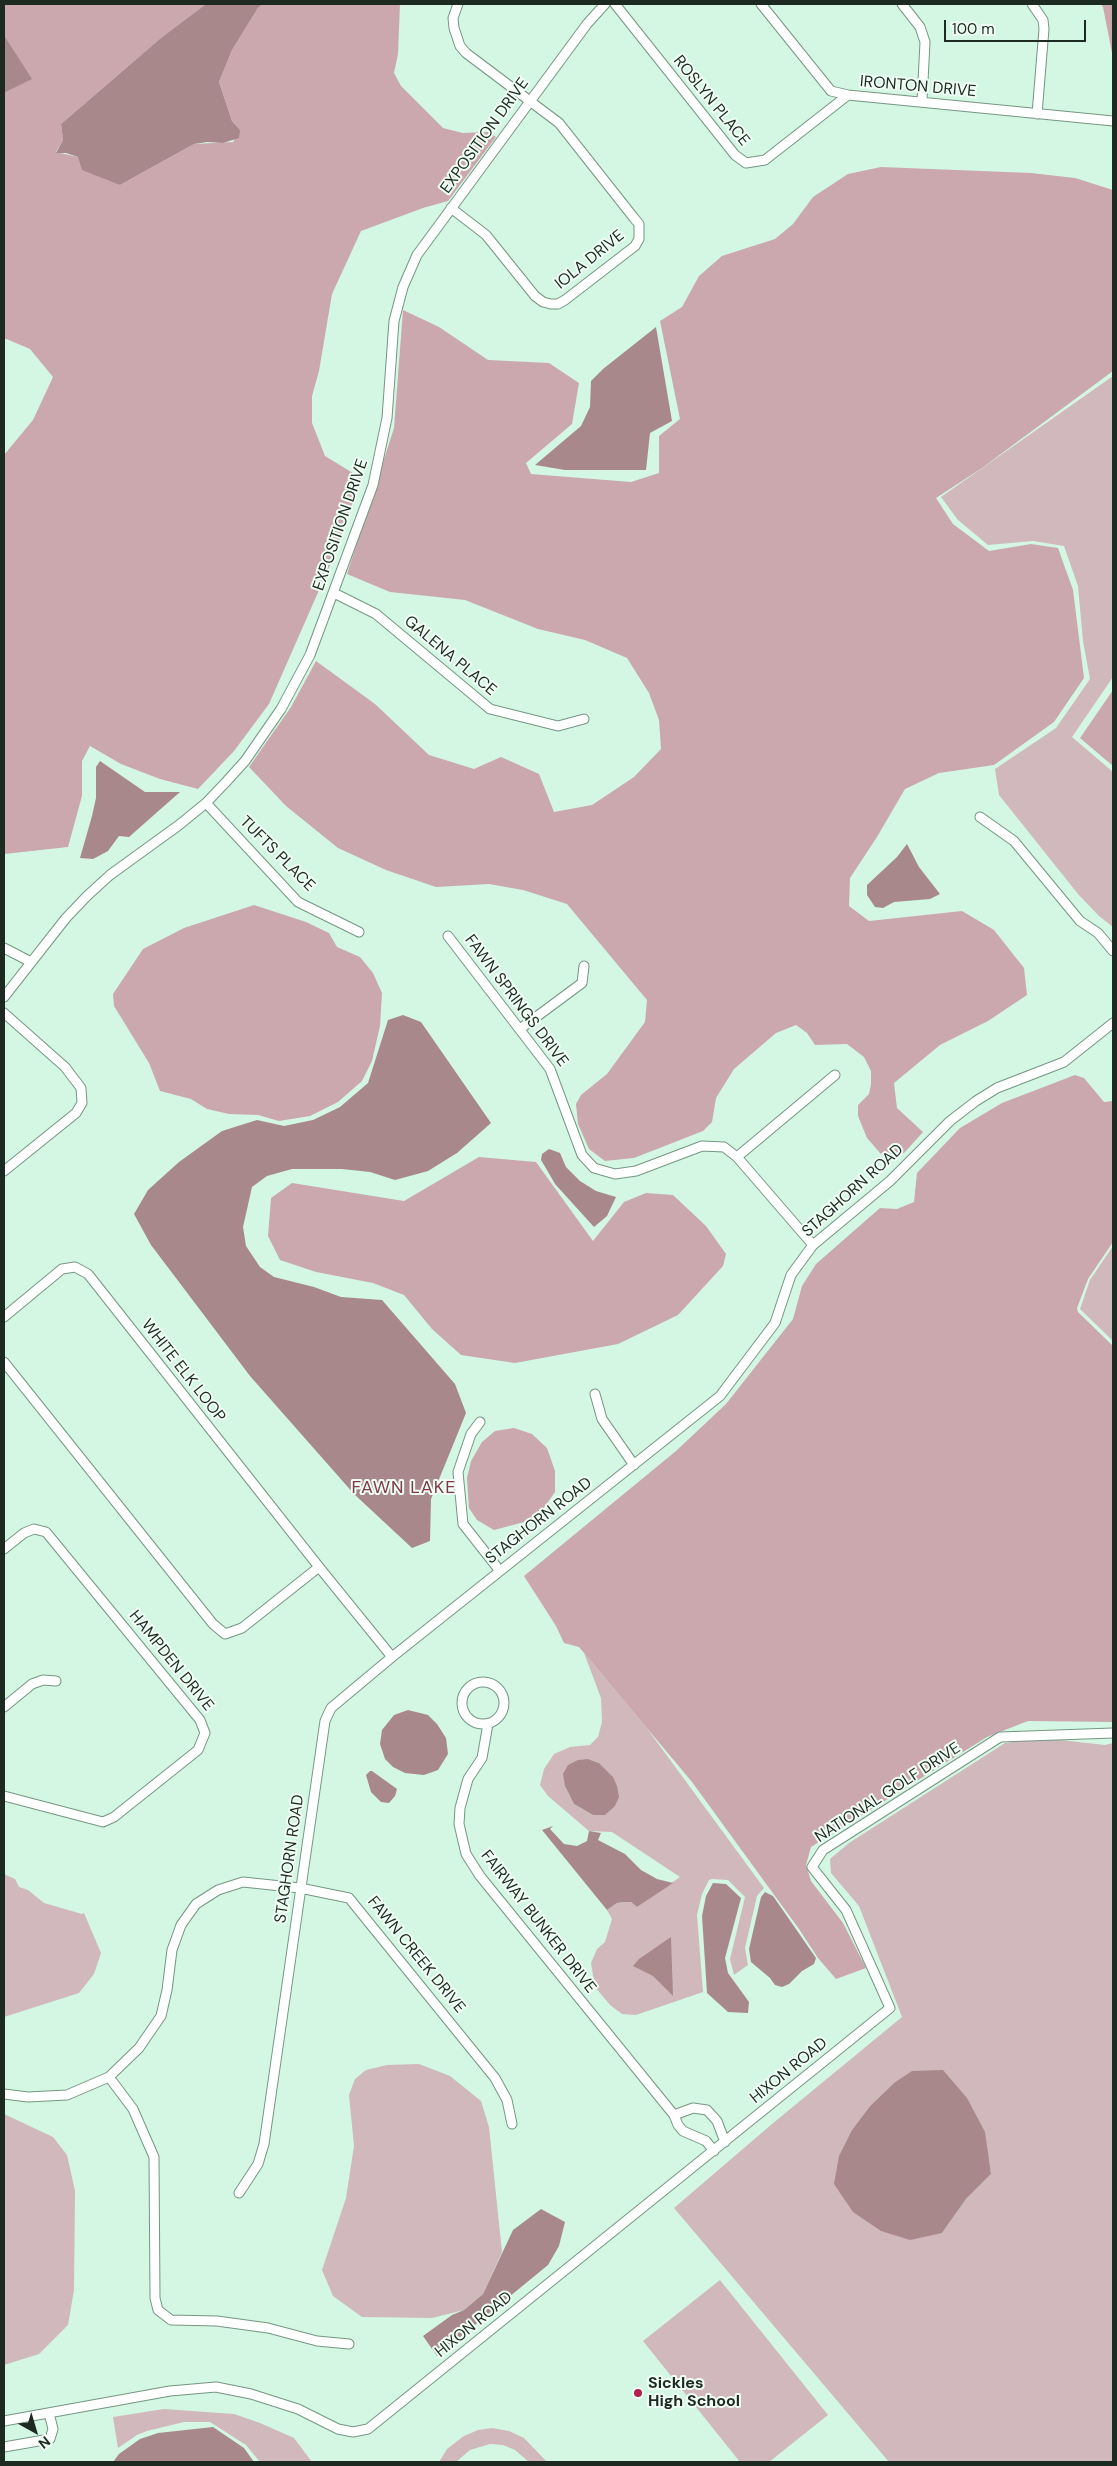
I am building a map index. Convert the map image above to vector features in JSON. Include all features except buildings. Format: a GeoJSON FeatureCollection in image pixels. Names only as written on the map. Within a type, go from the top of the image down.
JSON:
{"type":"FeatureCollection","features":[{"type":"Feature","properties":{"kind":"street","name":"IOLA DRIVE"},"geometry":{"type":"LineString","coordinates":[[451,208],[486,234],[536,296],[543,302],[550,304],[558,304],[565,300],[635,246],[640,232],[639,224],[559,123],[466,53],[460,46],[453,18],[458,4]]}},
{"type":"Feature","properties":{"kind":"street","name":"EXPOSITION DRIVE"},"geometry":{"type":"LineString","coordinates":[[4,997],[66,918],[110,875],[206,803],[245,761],[281,709],[310,655],[362,519],[381,454],[388,416],[392,339],[398,304],[417,255],[605,4]]}},
{"type":"Feature","properties":{"kind":"street","name":"ROSLYN PLACE"},"geometry":{"type":"LineString","coordinates":[[615,4],[735,155],[746,163],[765,160],[848,95]]}},
{"type":"Feature","properties":{"kind":"street","name":"IRONTON DRIVE"},"geometry":{"type":"LineString","coordinates":[[761,4],[831,91],[848,95],[1113,120]]}},
{"type":"Feature","properties":{"kind":"street"},"geometry":{"type":"LineString","coordinates":[[902,4],[920,27],[925,42],[922,101]]}},
{"type":"Feature","properties":{"kind":"street"},"geometry":{"type":"LineString","coordinates":[[1032,4],[1043,20],[1044,29],[1037,114]]}},
{"type":"Feature","properties":{"kind":"street","name":"GALENA PLACE"},"geometry":{"type":"LineString","coordinates":[[334,593],[376,614],[490,709],[558,726],[584,719]]}},
{"type":"Feature","properties":{"kind":"street","name":"TUFTS PLACE"},"geometry":{"type":"LineString","coordinates":[[206,803],[298,902],[359,932]]}},
{"type":"Feature","properties":{"kind":"street"},"geometry":{"type":"LineString","coordinates":[[980,817],[1014,841],[1080,921],[1098,933],[1113,952]]}},
{"type":"Feature","properties":{"kind":"street","name":"FAWN SPRINGS DRIVE"},"geometry":{"type":"LineString","coordinates":[[448,936],[550,1069],[582,1155],[594,1168],[615,1174],[636,1172],[702,1146],[724,1147],[737,1157],[813,1244]]}},
{"type":"Feature","properties":{"kind":"street"},"geometry":{"type":"LineString","coordinates":[[4,948],[31,962]]}},
{"type":"Feature","properties":{"kind":"street"},"geometry":{"type":"LineString","coordinates":[[520,1029],[582,983],[584,966]]}},
{"type":"Feature","properties":{"kind":"street"},"geometry":{"type":"LineString","coordinates":[[4,1013],[65,1067],[81,1088],[82,1103],[76,1113],[4,1171]]}},
{"type":"Feature","properties":{"kind":"street","name":"STAGHORN ROAD"},"geometry":{"type":"LineString","coordinates":[[239,2193],[258,2164],[264,2144],[300,1888],[328,1713],[336,1703],[392,1657],[720,1396],[775,1323],[791,1275],[813,1244],[890,1181],[950,1121],[976,1100],[997,1088],[1064,1062],[1113,1023]]}},
{"type":"Feature","properties":{"kind":"street"},"geometry":{"type":"LineString","coordinates":[[737,1157],[835,1075]]}},
{"type":"Feature","properties":{"kind":"street","name":"WHITE ELK LOOP"},"geometry":{"type":"LineString","coordinates":[[4,1317],[62,1269],[75,1267],[88,1274],[318,1567],[392,1657]]}},
{"type":"Feature","properties":{"kind":"street"},"geometry":{"type":"LineString","coordinates":[[4,1362],[213,1624],[225,1634],[242,1628],[318,1567]]}},
{"type":"Feature","properties":{"kind":"street"},"geometry":{"type":"LineString","coordinates":[[596,1394],[602,1419],[634,1465]]}},
{"type":"Feature","properties":{"kind":"street"},"geometry":{"type":"LineString","coordinates":[[480,1422],[471,1434],[458,1472],[463,1524],[500,1571]]}},
{"type":"Feature","properties":{"kind":"street","name":"HAMPDEN DRIVE"},"geometry":{"type":"LineString","coordinates":[[4,1549],[24,1533],[34,1529],[46,1532],[200,1720],[205,1733],[198,1750],[114,1817],[103,1822],[4,1796]]}},
{"type":"Feature","properties":{"kind":"street"},"geometry":{"type":"LineString","coordinates":[[4,1707],[32,1684],[43,1680],[56,1681]]}},
{"type":"Feature","properties":{"kind":"street"},"geometry":{"type":"LineString","coordinates":[[489,1683],[500,1690],[504,1696],[504,1710],[500,1717],[488,1724],[474,1723],[464,1714],[462,1707],[464,1693],[475,1684],[489,1683]]}},
{"type":"Feature","properties":{"kind":"street","name":"FAIRWAY BUNKER DRIVE"},"geometry":{"type":"LineString","coordinates":[[488,1724],[482,1758],[468,1779],[460,1808],[459,1824],[466,1854],[480,1876],[674,2115],[678,2125],[684,2131],[706,2141],[714,2151]]}},
{"type":"Feature","properties":{"kind":"street","name":"NATIONAL GOLF DRIVE"},"geometry":{"type":"LineString","coordinates":[[890,2008],[846,1910],[812,1866],[823,1850],[1000,1737],[1113,1733]]}},
{"type":"Feature","properties":{"kind":"street","name":"FAWN CREEK DRIVE"},"geometry":{"type":"LineString","coordinates":[[4,2094],[28,2097],[67,2095],[109,2077],[139,2048],[161,2016],[167,1990],[172,1950],[181,1925],[196,1904],[218,1890],[243,1882],[300,1888],[349,1898],[496,2078],[507,2100],[512,2124]]}},
{"type":"Feature","properties":{"kind":"street","name":"HIXON ROAD"},"geometry":{"type":"LineString","coordinates":[[4,2421],[170,2390],[216,2387],[251,2394],[298,2408],[338,2429],[353,2432],[368,2429],[890,2008]]}},
{"type":"Feature","properties":{"kind":"street"},"geometry":{"type":"LineString","coordinates":[[109,2077],[133,2109],[154,2156],[156,2190],[155,2298],[158,2310],[171,2320],[217,2321],[268,2328],[317,2341],[349,2344]]}},
{"type":"Feature","properties":{"kind":"street"},"geometry":{"type":"LineString","coordinates":[[674,2115],[693,2108],[707,2110],[717,2121],[725,2142]]}},
{"type":"Feature","properties":{"kind":"street"},"geometry":{"type":"LineString","coordinates":[[4,2448],[50,2439],[53,2429],[49,2413]]}},
{"type":"Feature","properties":{"kind":"shaded area"},"geometry":{"type":"Polygon","coordinates":[[[4,4],[206,4],[162,37],[61,124],[63,140],[56,152],[78,157],[120,185],[194,144],[233,142],[240,130],[232,121],[219,82],[232,50],[258,8],[263,4],[400,4],[398,54],[394,73],[401,86],[443,128],[463,133],[488,132],[496,137],[448,201],[423,208],[361,231],[332,294],[319,371],[312,396],[312,423],[325,456],[361,478],[334,556],[269,704],[234,751],[198,789],[160,779],[121,764],[90,746],[82,761],[82,796],[68,847],[4,854],[4,455],[33,420],[53,377],[30,349],[4,338],[4,93],[31,79],[4,35],[4,4]]]}},
{"type":"Feature","properties":{"kind":"shaded area"},"geometry":{"type":"Polygon","coordinates":[[[206,4],[263,4],[258,8],[232,50],[219,82],[232,121],[240,130],[239,138],[223,143],[207,142],[194,144],[120,185],[82,170],[78,157],[66,153],[56,153],[63,140],[61,124],[162,37],[206,4]]]}},
{"type":"Feature","properties":{"kind":"shaded area"},"geometry":{"type":"Polygon","coordinates":[[[1101,4],[1113,4],[1113,58],[1103,7],[1101,4]]]}},
{"type":"Feature","properties":{"kind":"shaded area"},"geometry":{"type":"Polygon","coordinates":[[[4,35],[32,79],[4,93],[4,35]]]}},
{"type":"Feature","properties":{"kind":"shaded area"},"geometry":{"type":"Polygon","coordinates":[[[881,167],[1031,173],[1075,178],[1113,190],[1113,371],[982,468],[936,498],[953,524],[989,551],[1031,544],[1058,548],[1073,590],[1084,678],[1054,722],[994,765],[939,773],[905,789],[850,878],[849,906],[869,921],[962,911],[994,930],[1024,968],[1027,995],[988,1021],[940,1045],[894,1083],[897,1108],[923,1132],[905,1152],[892,1160],[880,1153],[867,1138],[858,1116],[858,1105],[869,1094],[871,1084],[871,1071],[864,1057],[847,1044],[815,1045],[807,1033],[796,1025],[776,1033],[734,1069],[716,1098],[712,1122],[703,1131],[634,1158],[605,1161],[589,1149],[578,1124],[576,1104],[581,1095],[607,1074],[645,1022],[647,1000],[567,904],[523,890],[489,884],[436,887],[386,870],[338,848],[286,806],[249,767],[291,707],[316,661],[375,704],[429,755],[474,769],[501,757],[539,774],[554,812],[592,805],[634,777],[661,749],[659,720],[649,693],[627,658],[585,640],[538,629],[465,600],[390,592],[347,574],[394,428],[403,310],[439,327],[488,360],[549,363],[579,383],[572,424],[526,463],[531,474],[631,482],[659,473],[659,436],[680,419],[660,321],[682,307],[699,276],[722,256],[775,239],[793,224],[813,197],[848,174],[881,167]]]}},
{"type":"Feature","properties":{"kind":"shaded area"},"geometry":{"type":"Polygon","coordinates":[[[656,327],[672,421],[650,433],[646,470],[565,470],[535,465],[581,426],[590,407],[591,381],[603,369],[656,327]]]}},
{"type":"Feature","properties":{"kind":"shaded area"},"geometry":{"type":"Polygon","coordinates":[[[1113,376],[1113,677],[1072,737],[1113,772],[1113,927],[1099,916],[1078,894],[999,795],[995,769],[1056,728],[1090,679],[1083,641],[1078,586],[1064,546],[1033,541],[988,545],[958,520],[941,497],[1113,376]]]}},
{"type":"Feature","properties":{"kind":"shaded area"},"geometry":{"type":"Polygon","coordinates":[[[1113,690],[1113,766],[1080,738],[1113,690]]]}},
{"type":"Feature","properties":{"kind":"shaded area"},"geometry":{"type":"Polygon","coordinates":[[[100,761],[145,792],[180,792],[129,837],[119,836],[108,851],[93,859],[80,858],[96,798],[96,767],[100,761]]]}},
{"type":"Feature","properties":{"kind":"shaded area"},"geometry":{"type":"Polygon","coordinates":[[[907,844],[919,867],[940,894],[930,899],[894,902],[883,908],[875,907],[867,895],[867,885],[897,857],[907,844]]]}},
{"type":"Feature","properties":{"kind":"shaded area"},"geometry":{"type":"Polygon","coordinates":[[[254,905],[306,922],[329,933],[337,947],[360,957],[373,973],[382,993],[380,1026],[372,1061],[362,1081],[338,1102],[310,1116],[279,1121],[258,1115],[229,1114],[207,1109],[191,1099],[160,1091],[149,1063],[114,1006],[113,994],[143,949],[184,928],[254,905]]]}},
{"type":"Feature","properties":{"kind":"shaded area"},"geometry":{"type":"Polygon","coordinates":[[[403,1015],[421,1022],[491,1123],[457,1153],[428,1171],[395,1180],[370,1172],[342,1169],[292,1169],[267,1176],[252,1187],[243,1227],[246,1246],[260,1267],[274,1277],[314,1287],[341,1297],[382,1300],[455,1384],[466,1413],[431,1499],[430,1541],[412,1548],[354,1494],[250,1376],[151,1245],[134,1214],[148,1190],[179,1162],[222,1131],[257,1120],[284,1126],[313,1120],[340,1107],[368,1083],[388,1020],[403,1015]]]}},
{"type":"Feature","properties":{"kind":"shaded area"},"geometry":{"type":"Polygon","coordinates":[[[1075,1075],[1084,1078],[1104,1102],[1113,1101],[1113,1242],[1088,1279],[1077,1308],[1078,1312],[1113,1346],[1113,1722],[1028,1721],[987,1737],[811,1847],[806,1865],[811,1881],[843,1923],[866,1968],[836,1979],[818,1958],[692,1782],[579,1647],[564,1643],[556,1626],[524,1576],[676,1451],[726,1404],[793,1319],[802,1286],[816,1264],[880,1208],[897,1209],[914,1202],[917,1173],[960,1128],[1002,1103],[1075,1075]]]}},
{"type":"Feature","properties":{"kind":"shaded area"},"geometry":{"type":"Polygon","coordinates":[[[549,1149],[560,1153],[566,1167],[580,1181],[596,1191],[616,1197],[607,1216],[594,1227],[555,1184],[541,1160],[542,1154],[549,1149]]]}},
{"type":"Feature","properties":{"kind":"shaded area"},"geometry":{"type":"Polygon","coordinates":[[[479,1157],[536,1162],[593,1241],[624,1202],[646,1193],[673,1195],[706,1226],[726,1254],[723,1266],[678,1315],[618,1344],[515,1363],[461,1355],[432,1329],[404,1295],[373,1283],[316,1272],[280,1260],[268,1236],[271,1198],[292,1183],[404,1201],[479,1157]]]}},
{"type":"Feature","properties":{"kind":"shaded area"},"geometry":{"type":"Polygon","coordinates":[[[1113,1246],[1113,1341],[1080,1309],[1090,1280],[1113,1246]]]}},
{"type":"Feature","properties":{"kind":"shaded area"},"geometry":{"type":"Polygon","coordinates":[[[514,1428],[532,1434],[547,1448],[555,1471],[555,1492],[543,1509],[528,1521],[494,1530],[477,1520],[469,1508],[467,1478],[471,1461],[482,1442],[495,1431],[514,1428]]]}},
{"type":"Feature","properties":{"kind":"shaded area"},"geometry":{"type":"Polygon","coordinates":[[[584,1653],[646,1727],[764,1888],[757,1896],[745,1948],[748,1965],[734,1975],[730,1959],[745,1897],[728,1880],[709,1880],[702,1894],[697,1915],[703,1992],[636,2015],[622,2014],[610,2005],[595,1987],[591,1963],[597,1949],[605,1942],[612,1919],[607,1910],[617,1903],[624,1902],[631,1902],[637,1907],[680,1877],[612,1832],[589,1831],[548,1796],[540,1785],[544,1769],[554,1754],[570,1747],[590,1745],[598,1737],[602,1722],[601,1698],[584,1653]],[[588,1759],[564,1774],[566,1788],[574,1804],[593,1815],[605,1815],[599,1763],[588,1759]]]}},
{"type":"Feature","properties":{"kind":"shaded area"},"geometry":{"type":"Polygon","coordinates":[[[408,1710],[428,1715],[437,1724],[446,1738],[448,1754],[438,1770],[424,1775],[405,1773],[393,1767],[385,1759],[380,1744],[382,1730],[394,1715],[408,1710]]]}},
{"type":"Feature","properties":{"kind":"shaded area"},"geometry":{"type":"Polygon","coordinates":[[[1043,1738],[1105,1745],[1113,1743],[1113,2462],[889,2462],[674,2208],[902,2017],[859,1906],[831,1873],[830,1859],[849,1843],[1005,1743],[1043,1738]],[[894,2083],[870,2106],[852,2130],[942,2233],[966,2199],[991,2174],[990,2168],[894,2083]]]}},
{"type":"Feature","properties":{"kind":"shaded area"},"geometry":{"type":"Polygon","coordinates":[[[588,1759],[599,1763],[613,1777],[617,1786],[619,1797],[615,1806],[605,1815],[593,1815],[574,1804],[565,1786],[563,1774],[568,1765],[578,1760],[588,1759]]]}},
{"type":"Feature","properties":{"kind":"shaded area"},"geometry":{"type":"Polygon","coordinates":[[[370,1771],[397,1789],[395,1796],[389,1803],[381,1802],[371,1792],[366,1775],[370,1771]]]}},
{"type":"Feature","properties":{"kind":"shaded area"},"geometry":{"type":"Polygon","coordinates":[[[553,1826],[550,1829],[564,1844],[577,1846],[587,1841],[589,1831],[601,1833],[598,1840],[625,1854],[641,1870],[657,1879],[673,1883],[637,1907],[631,1902],[624,1902],[617,1903],[607,1910],[542,1830],[553,1826]]]}},
{"type":"Feature","properties":{"kind":"shaded area"},"geometry":{"type":"Polygon","coordinates":[[[4,1874],[15,1879],[19,1887],[28,1890],[44,1903],[84,1913],[101,1953],[94,1974],[79,1993],[4,2017],[4,1874]]]}},
{"type":"Feature","properties":{"kind":"shaded area"},"geometry":{"type":"Polygon","coordinates":[[[713,1883],[726,1884],[741,1898],[725,1958],[728,1973],[749,2002],[748,2013],[728,2012],[707,1993],[702,1916],[706,1896],[713,1883]]]}},
{"type":"Feature","properties":{"kind":"shaded area"},"geometry":{"type":"Polygon","coordinates":[[[765,1892],[773,1896],[816,1958],[814,1964],[802,1971],[789,1984],[782,1987],[775,1985],[770,1978],[751,1962],[749,1949],[761,1897],[765,1892]]]}},
{"type":"Feature","properties":{"kind":"shaded area"},"geometry":{"type":"Polygon","coordinates":[[[671,1937],[673,1996],[653,1976],[633,1966],[639,1959],[671,1937]]]}},
{"type":"Feature","properties":{"kind":"shaded area"},"geometry":{"type":"Polygon","coordinates":[[[419,2064],[450,2076],[481,2101],[489,2127],[502,2252],[483,2294],[464,2310],[432,2318],[362,2317],[333,2296],[322,2270],[346,2198],[354,2146],[349,2095],[355,2079],[366,2070],[387,2065],[419,2064]]]}},
{"type":"Feature","properties":{"kind":"shaded area"},"geometry":{"type":"Polygon","coordinates":[[[943,2070],[967,2098],[985,2132],[991,2174],[966,2199],[942,2233],[910,2240],[881,2231],[853,2212],[834,2184],[839,2156],[852,2130],[870,2106],[894,2083],[912,2071],[943,2070]]]}},
{"type":"Feature","properties":{"kind":"shaded area"},"geometry":{"type":"Polygon","coordinates":[[[4,2114],[53,2137],[67,2155],[75,2191],[74,2290],[68,2325],[39,2354],[4,2365],[4,2114]]]}},
{"type":"Feature","properties":{"kind":"shaded area"},"geometry":{"type":"Polygon","coordinates":[[[541,2209],[565,2222],[559,2246],[548,2265],[437,2356],[423,2336],[452,2315],[464,2310],[483,2294],[513,2230],[541,2209]]]}},
{"type":"Feature","properties":{"kind":"shaded area"},"geometry":{"type":"Polygon","coordinates":[[[720,2280],[828,2415],[769,2462],[740,2462],[643,2341],[720,2280]]]}},
{"type":"Feature","properties":{"kind":"shaded area"},"geometry":{"type":"Polygon","coordinates":[[[164,2409],[234,2414],[260,2423],[294,2438],[312,2462],[260,2462],[246,2445],[210,2422],[184,2422],[147,2431],[137,2435],[118,2448],[113,2417],[164,2409]]]}},
{"type":"Feature","properties":{"kind":"shaded area"},"geometry":{"type":"Polygon","coordinates":[[[213,2427],[244,2448],[254,2462],[113,2462],[119,2454],[140,2439],[158,2433],[213,2427]]]}},
{"type":"Feature","properties":{"kind":"shaded area"},"geometry":{"type":"Polygon","coordinates":[[[492,2428],[509,2431],[524,2438],[547,2462],[529,2462],[515,2450],[503,2445],[490,2444],[470,2450],[456,2462],[439,2462],[447,2449],[464,2436],[478,2430],[492,2428]]]}},
{"type":"Feature","properties":{"kind":"place","name":"Sickles High School"},"geometry":{"type":"Point","coordinates":[638,2393]}},
{"type":"Feature","properties":{"kind":"district","name":"FAWN LAKE"},"geometry":{"type":"Point","coordinates":[404,1488]}}]}
